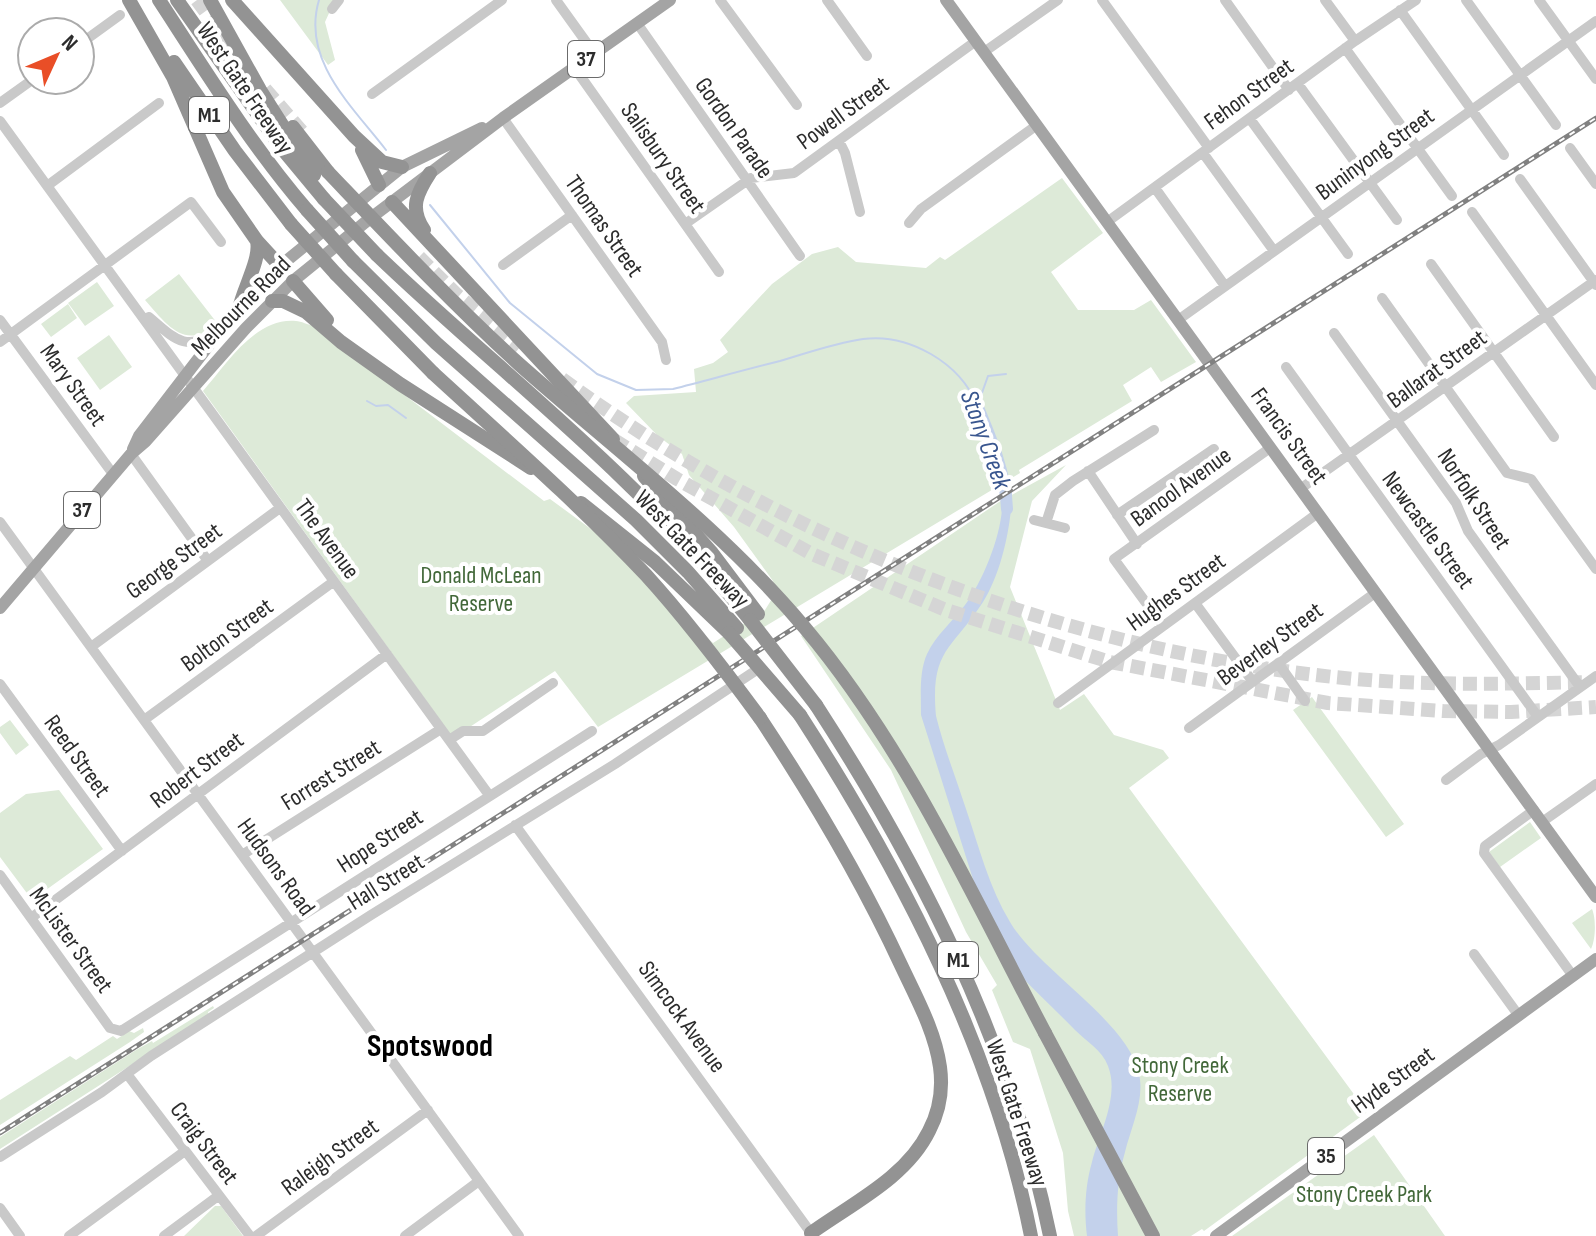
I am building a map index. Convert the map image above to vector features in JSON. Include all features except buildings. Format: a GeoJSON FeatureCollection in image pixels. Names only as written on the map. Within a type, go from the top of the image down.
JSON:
{"type":"FeatureCollection","features":[{"type":"Feature","properties":{"kind":"highway"},"geometry":{"type":"LineString","coordinates":[[129,0],[173,77],[223,192],[257,241],[280,266]]}},
{"type":"Feature","properties":{"kind":"highway","name":"M1"},"geometry":{"type":"LineString","coordinates":[[136,0],[193,93],[291,224],[433,373],[590,518],[646,576],[700,639],[760,718],[809,791],[882,924],[932,1036],[941,1075],[937,1109],[916,1153],[886,1180],[812,1235]]}},
{"type":"Feature","properties":{"kind":"highway","name":"West Gate Freeway"},"geometry":{"type":"LineString","coordinates":[[159,0],[277,175],[353,261],[436,343],[636,520],[743,624],[816,705],[892,827],[956,957],[1009,1093],[1036,1176],[1050,1236]]}},
{"type":"Feature","properties":{"kind":"highway","name":"M1"},"geometry":{"type":"LineString","coordinates":[[177,0],[271,135],[326,198]]}},
{"type":"Feature","properties":{"kind":"highway","name":"M1"},"geometry":{"type":"LineString","coordinates":[[210,0],[326,198]]}},
{"type":"Feature","properties":{"kind":"highway"},"geometry":{"type":"LineString","coordinates":[[232,0],[354,136],[382,162],[402,167]]}},
{"type":"Feature","properties":{"kind":"highway"},"geometry":{"type":"LineString","coordinates":[[219,17],[288,120],[328,172],[437,286],[493,340],[739,556],[816,641],[900,763],[1153,1236]]}},
{"type":"Feature","properties":{"kind":"highway"},"geometry":{"type":"LineString","coordinates":[[354,136],[379,185]]}},
{"type":"Feature","properties":{"kind":"highway"},"geometry":{"type":"LineString","coordinates":[[430,173],[417,192],[415,207],[420,225],[438,250]]}},
{"type":"Feature","properties":{"kind":"highway","name":"West Gate Freeway"},"geometry":{"type":"LineString","coordinates":[[326,198],[347,225],[434,310],[623,479],[677,535],[743,624],[866,819],[909,899],[939,964],[992,1098],[1018,1181],[1031,1236]]}},
{"type":"Feature","properties":{"kind":"highway"},"geometry":{"type":"LineString","coordinates":[[392,202],[608,433],[712,553],[743,624]]}},
{"type":"Feature","properties":{"kind":"highway"},"geometry":{"type":"LineString","coordinates":[[239,309],[243,288],[257,256],[257,241]]}},
{"type":"Feature","properties":{"kind":"highway"},"geometry":{"type":"LineString","coordinates":[[293,281],[325,318],[371,362]]}},
{"type":"Feature","properties":{"kind":"highway"},"geometry":{"type":"LineString","coordinates":[[272,301],[283,301],[306,312],[341,342],[421,398],[552,482],[655,562],[743,624]]}},
{"type":"Feature","properties":{"kind":"main road","name":"37"},"geometry":{"type":"LineString","coordinates":[[392,202],[503,118],[670,0]]}},
{"type":"Feature","properties":{"kind":"main road","name":"Francis Street"},"geometry":{"type":"LineString","coordinates":[[946,0],[1596,897]]}},
{"type":"Feature","properties":{"kind":"main road","name":"37"},"geometry":{"type":"LineString","coordinates":[[280,266],[402,167],[503,118]]}},
{"type":"Feature","properties":{"kind":"main road"},"geometry":{"type":"LineString","coordinates":[[379,185],[392,202]]}},
{"type":"Feature","properties":{"kind":"main road","name":"Melbourne Road"},"geometry":{"type":"LineString","coordinates":[[0,608],[131,453],[139,436],[189,382],[293,281],[392,202]]}},
{"type":"Feature","properties":{"kind":"main road"},"geometry":{"type":"LineString","coordinates":[[280,266],[293,281]]}},
{"type":"Feature","properties":{"kind":"main road","name":"Melbourne Road"},"geometry":{"type":"LineString","coordinates":[[189,382],[222,328],[280,266]]}},
{"type":"Feature","properties":{"kind":"main road"},"geometry":{"type":"LineString","coordinates":[[1577,973],[1596,951]]}},
{"type":"Feature","properties":{"kind":"main road","name":"Hyde Street"},"geometry":{"type":"LineString","coordinates":[[1216,1236],[1596,959]]}},
{"type":"Feature","properties":{"kind":"street"},"geometry":{"type":"LineString","coordinates":[[372,94],[502,0]]}},
{"type":"Feature","properties":{"kind":"street"},"geometry":{"type":"LineString","coordinates":[[556,0],[594,53]]}},
{"type":"Feature","properties":{"kind":"street"},"geometry":{"type":"LineString","coordinates":[[720,0],[797,105]]}},
{"type":"Feature","properties":{"kind":"street"},"geometry":{"type":"LineString","coordinates":[[827,0],[867,56]]}},
{"type":"Feature","properties":{"kind":"street","name":"Powell Street"},"geometry":{"type":"LineString","coordinates":[[685,224],[747,181],[794,173],[980,46],[1058,0]]}},
{"type":"Feature","properties":{"kind":"street"},"geometry":{"type":"LineString","coordinates":[[1102,0],[1274,251]]}},
{"type":"Feature","properties":{"kind":"street"},"geometry":{"type":"LineString","coordinates":[[1225,0],[1397,220]]}},
{"type":"Feature","properties":{"kind":"street"},"geometry":{"type":"LineString","coordinates":[[1325,0],[1355,41]]}},
{"type":"Feature","properties":{"kind":"street","name":"Fehon Street"},"geometry":{"type":"LineString","coordinates":[[1107,222],[1345,48],[1416,0]]}},
{"type":"Feature","properties":{"kind":"street"},"geometry":{"type":"LineString","coordinates":[[1466,0],[1556,125]]}},
{"type":"Feature","properties":{"kind":"street"},"geometry":{"type":"LineString","coordinates":[[1539,0],[1596,79]]}},
{"type":"Feature","properties":{"kind":"street"},"geometry":{"type":"LineString","coordinates":[[1400,10],[1504,155]]}},
{"type":"Feature","properties":{"kind":"street"},"geometry":{"type":"LineString","coordinates":[[96,32],[120,15]]}},
{"type":"Feature","properties":{"kind":"street","name":"Buninyong Street"},"geometry":{"type":"LineString","coordinates":[[1178,320],[1596,21]]}},
{"type":"Feature","properties":{"kind":"street","name":"Gordon Parade"},"geometry":{"type":"LineString","coordinates":[[637,23],[800,256]]}},
{"type":"Feature","properties":{"kind":"street"},"geometry":{"type":"LineString","coordinates":[[1345,48],[1452,196]]}},
{"type":"Feature","properties":{"kind":"street","name":"Salisbury Street"},"geometry":{"type":"LineString","coordinates":[[574,67],[719,272]]}},
{"type":"Feature","properties":{"kind":"street"},"geometry":{"type":"LineString","coordinates":[[47,186],[159,103]]}},
{"type":"Feature","properties":{"kind":"street","name":"Thomas Street"},"geometry":{"type":"LineString","coordinates":[[503,118],[662,342],[666,360]]}},
{"type":"Feature","properties":{"kind":"street"},"geometry":{"type":"LineString","coordinates":[[1250,119],[1348,254]]}},
{"type":"Feature","properties":{"kind":"street","name":"The Avenue"},"geometry":{"type":"LineString","coordinates":[[0,121],[489,795]]}},
{"type":"Feature","properties":{"kind":"street"},"geometry":{"type":"LineString","coordinates":[[909,223],[921,209],[1037,125]]}},
{"type":"Feature","properties":{"kind":"street"},"geometry":{"type":"LineString","coordinates":[[839,141],[860,212]]}},
{"type":"Feature","properties":{"kind":"street"},"geometry":{"type":"LineString","coordinates":[[1570,148],[1596,184]]}},
{"type":"Feature","properties":{"kind":"street"},"geometry":{"type":"LineString","coordinates":[[1520,179],[1595,282]]}},
{"type":"Feature","properties":{"kind":"street"},"geometry":{"type":"LineString","coordinates":[[1155,188],[1225,286]]}},
{"type":"Feature","properties":{"kind":"street"},"geometry":{"type":"LineString","coordinates":[[0,342],[191,202],[221,242]]}},
{"type":"Feature","properties":{"kind":"street"},"geometry":{"type":"LineString","coordinates":[[1472,212],[1596,385]]}},
{"type":"Feature","properties":{"kind":"street"},"geometry":{"type":"LineString","coordinates":[[503,265],[572,215]]}},
{"type":"Feature","properties":{"kind":"street"},"geometry":{"type":"LineString","coordinates":[[1431,264],[1554,437]]}},
{"type":"Feature","properties":{"kind":"street","name":"Ballarat Street"},"geometry":{"type":"LineString","coordinates":[[1300,489],[1595,282]]}},
{"type":"Feature","properties":{"kind":"street"},"geometry":{"type":"LineString","coordinates":[[1382,298],[1507,473],[1531,479],[1596,569]]}},
{"type":"Feature","properties":{"kind":"street","name":"The Avenue"},"geometry":{"type":"LineString","coordinates":[[135,306],[180,342],[204,340],[222,328]]}},
{"type":"Feature","properties":{"kind":"street","name":"Mary Street"},"geometry":{"type":"LineString","coordinates":[[0,320],[113,474]]}},
{"type":"Feature","properties":{"kind":"street","name":"Norfolk Street"},"geometry":{"type":"LineString","coordinates":[[1334,333],[1456,503],[1468,531],[1578,685]]}},
{"type":"Feature","properties":{"kind":"street","name":"Newcastle Street"},"geometry":{"type":"LineString","coordinates":[[1286,367],[1537,714]]}},
{"type":"Feature","properties":{"kind":"street"},"geometry":{"type":"LineString","coordinates":[[1046,523],[1055,495],[1154,430]]}},
{"type":"Feature","properties":{"kind":"street","name":"Banool Avenue"},"geometry":{"type":"LineString","coordinates":[[1163,626],[1114,559],[1270,448]]}},
{"type":"Feature","properties":{"kind":"street"},"geometry":{"type":"LineString","coordinates":[[1117,515],[1214,449]]}},
{"type":"Feature","properties":{"kind":"street"},"geometry":{"type":"LineString","coordinates":[[131,453],[208,561]]}},
{"type":"Feature","properties":{"kind":"street"},"geometry":{"type":"LineString","coordinates":[[1088,471],[1137,544]]}},
{"type":"Feature","properties":{"kind":"street","name":"George Street"},"geometry":{"type":"LineString","coordinates":[[91,647],[280,508]]}},
{"type":"Feature","properties":{"kind":"street","name":"Hughes Street"},"geometry":{"type":"LineString","coordinates":[[1058,703],[1318,513]]}},
{"type":"Feature","properties":{"kind":"street"},"geometry":{"type":"LineString","coordinates":[[1034,520],[1065,528]]}},
{"type":"Feature","properties":{"kind":"street","name":"Hudsons Road"},"geometry":{"type":"LineString","coordinates":[[0,522],[519,1236]]}},
{"type":"Feature","properties":{"kind":"street","name":"Bolton Street"},"geometry":{"type":"LineString","coordinates":[[144,720],[333,582]]}},
{"type":"Feature","properties":{"kind":"street","name":"Beverley Street"},"geometry":{"type":"LineString","coordinates":[[1189,728],[1375,593]]}},
{"type":"Feature","properties":{"kind":"street"},"geometry":{"type":"LineString","coordinates":[[1195,603],[1253,682]]}},
{"type":"Feature","properties":{"kind":"street","name":"Robert Street"},"geometry":{"type":"LineString","coordinates":[[31,918],[387,654]]}},
{"type":"Feature","properties":{"kind":"street"},"geometry":{"type":"LineString","coordinates":[[1278,663],[1305,701]]}},
{"type":"Feature","properties":{"kind":"street"},"geometry":{"type":"LineString","coordinates":[[1446,780],[1489,749],[1497,739],[1578,685],[1596,668]]}},
{"type":"Feature","properties":{"kind":"street","name":"Hall Street"},"geometry":{"type":"LineString","coordinates":[[0,1157],[314,951],[615,764],[755,671]]}},
{"type":"Feature","properties":{"kind":"street"},"geometry":{"type":"LineString","coordinates":[[1578,685],[1596,676]]}},
{"type":"Feature","properties":{"kind":"street"},"geometry":{"type":"LineString","coordinates":[[449,740],[463,731],[483,731],[553,683]]}},
{"type":"Feature","properties":{"kind":"street","name":"Reed Street"},"geometry":{"type":"LineString","coordinates":[[0,684],[122,851]]}},
{"type":"Feature","properties":{"kind":"street","name":"Forrest Street"},"geometry":{"type":"LineString","coordinates":[[242,855],[441,729]]}},
{"type":"Feature","properties":{"kind":"street","name":"Hope Street"},"geometry":{"type":"LineString","coordinates":[[110,1028],[117,1032],[124,1030],[592,731]]}},
{"type":"Feature","properties":{"kind":"street"},"geometry":{"type":"LineString","coordinates":[[1542,822],[1596,784]]}},
{"type":"Feature","properties":{"kind":"street"},"geometry":{"type":"LineString","coordinates":[[1534,810],[1483,850],[1577,973]]}},
{"type":"Feature","properties":{"kind":"street","name":"Simcock Avenue"},"geometry":{"type":"LineString","coordinates":[[515,825],[812,1235]]}},
{"type":"Feature","properties":{"kind":"street","name":"McLister Street"},"geometry":{"type":"LineString","coordinates":[[0,875],[110,1028]]}},
{"type":"Feature","properties":{"kind":"street"},"geometry":{"type":"LineString","coordinates":[[1474,954],[1519,1016]]}},
{"type":"Feature","properties":{"kind":"street","name":"Craig Street"},"geometry":{"type":"LineString","coordinates":[[127,1074],[218,1196],[253,1236]]}},
{"type":"Feature","properties":{"kind":"street","name":"Raleigh Street"},"geometry":{"type":"LineString","coordinates":[[253,1236],[428,1110]]}},
{"type":"Feature","properties":{"kind":"street"},"geometry":{"type":"LineString","coordinates":[[69,1236],[185,1151]]}},
{"type":"Feature","properties":{"kind":"street"},"geometry":{"type":"LineString","coordinates":[[405,1236],[479,1181]]}},
{"type":"Feature","properties":{"kind":"street"},"geometry":{"type":"LineString","coordinates":[[164,1236],[218,1196]]}},
{"type":"Feature","properties":{"kind":"street"},"geometry":{"type":"LineString","coordinates":[[0,1208],[20,1236]]}},
{"type":"Feature","properties":{"kind":"green space"},"geometry":{"type":"Polygon","coordinates":[[[280,0],[335,0],[325,22],[335,60],[328,65],[280,0]]]}},
{"type":"Feature","properties":{"kind":"green space","name":"Donald McLean Reserve"},"geometry":{"type":"Polygon","coordinates":[[[1062,178],[1103,233],[1051,272],[1078,310],[1134,310],[1151,300],[1196,362],[1161,382],[1151,367],[1123,385],[1132,401],[1019,470],[1020,473],[598,727],[555,671],[453,738],[203,391],[243,345],[267,327],[296,321],[314,326],[544,501],[550,499],[606,540],[713,643],[765,610],[775,594],[773,581],[734,527],[689,475],[682,454],[658,436],[626,403],[634,396],[696,392],[694,369],[713,363],[728,352],[720,340],[772,284],[812,254],[838,247],[856,262],[926,268],[940,257],[945,260],[1062,178]]]}},
{"type":"Feature","properties":{"kind":"green space"},"geometry":{"type":"Polygon","coordinates":[[[179,274],[217,323],[196,335],[186,335],[169,326],[145,300],[179,274]]]}},
{"type":"Feature","properties":{"kind":"green space"},"geometry":{"type":"Polygon","coordinates":[[[97,282],[114,306],[85,326],[68,303],[97,282]]]}},
{"type":"Feature","properties":{"kind":"green space"},"geometry":{"type":"Polygon","coordinates":[[[68,304],[77,318],[51,337],[41,324],[68,304]]]}},
{"type":"Feature","properties":{"kind":"green space"},"geometry":{"type":"Polygon","coordinates":[[[109,335],[132,367],[100,390],[77,358],[109,335]]]}},
{"type":"Feature","properties":{"kind":"green space","name":"Stony Creek Reserve"},"geometry":{"type":"Polygon","coordinates":[[[1066,465],[1032,501],[1010,587],[1060,710],[1084,694],[1114,735],[1163,750],[1169,758],[1129,788],[1367,1112],[1204,1231],[1202,1229],[1191,1236],[1074,1236],[1068,1211],[1063,1153],[1030,1049],[1013,1042],[992,990],[997,985],[966,932],[891,770],[801,636],[999,502],[1066,465]]]}},
{"type":"Feature","properties":{"kind":"green space"},"geometry":{"type":"Polygon","coordinates":[[[1312,697],[1404,824],[1386,837],[1293,710],[1312,697]]]}},
{"type":"Feature","properties":{"kind":"green space"},"geometry":{"type":"Polygon","coordinates":[[[10,720],[29,745],[16,755],[0,733],[0,727],[10,720]]]}},
{"type":"Feature","properties":{"kind":"green space"},"geometry":{"type":"Polygon","coordinates":[[[59,790],[103,849],[32,900],[0,857],[0,813],[26,794],[59,790]]]}},
{"type":"Feature","properties":{"kind":"green space"},"geometry":{"type":"Polygon","coordinates":[[[1530,822],[1541,838],[1500,867],[1489,852],[1530,822]]]}},
{"type":"Feature","properties":{"kind":"green space"},"geometry":{"type":"Polygon","coordinates":[[[1592,909],[1595,929],[1591,949],[1572,923],[1592,909]]]}},
{"type":"Feature","properties":{"kind":"green space"},"geometry":{"type":"Polygon","coordinates":[[[213,1006],[209,1015],[0,1149],[0,1137],[136,1050],[213,1006]]]}},
{"type":"Feature","properties":{"kind":"green space"},"geometry":{"type":"Polygon","coordinates":[[[143,1028],[144,1032],[130,1042],[0,1125],[0,1100],[70,1056],[76,1060],[113,1036],[117,1039],[129,1031],[134,1033],[143,1028]]]}},
{"type":"Feature","properties":{"kind":"green space","name":"Stony Creek Park"},"geometry":{"type":"Polygon","coordinates":[[[1374,1135],[1445,1236],[1232,1236],[1374,1135]]]}},
{"type":"Feature","properties":{"kind":"green space"},"geometry":{"type":"Polygon","coordinates":[[[215,1206],[221,1206],[243,1236],[184,1236],[215,1206]]]}},
{"type":"Feature","properties":{"kind":"water","name":"Stony Creek"},"geometry":{"type":"Polygon","coordinates":[[[1012,489],[1008,532],[996,576],[983,602],[940,663],[936,677],[936,716],[985,867],[1010,922],[1040,959],[1101,1015],[1118,1035],[1131,1054],[1139,1074],[1139,1103],[1119,1183],[1118,1236],[1087,1236],[1086,1227],[1088,1180],[1112,1090],[1108,1066],[1098,1051],[1020,975],[992,939],[921,715],[924,661],[979,582],[997,538],[1002,496],[1012,489]]]}},
{"type":"Feature","properties":{"kind":"waterway","name":"Stony Creek"},"geometry":{"type":"LineString","coordinates":[[319,0],[315,22],[323,62],[345,99],[386,150]]}},
{"type":"Feature","properties":{"kind":"waterway","name":"Stony Creek"},"geometry":{"type":"LineString","coordinates":[[430,205],[510,303],[597,374],[636,390],[673,389],[842,343],[880,338],[915,346],[946,364],[969,390],[977,405]]}},
{"type":"Feature","properties":{"kind":"waterway"},"geometry":{"type":"LineString","coordinates":[[978,404],[988,376],[1006,374]]}},
{"type":"Feature","properties":{"kind":"waterway"},"geometry":{"type":"LineString","coordinates":[[367,401],[376,406],[388,405],[406,418]]}},
{"type":"Feature","properties":{"kind":"waterway","name":"Stony Creek"},"geometry":{"type":"LineString","coordinates":[[977,405],[1001,469],[1007,509]]}},
{"type":"Feature","properties":{"kind":"tunnel"},"geometry":{"type":"LineString","coordinates":[[197,0],[230,45]]}},
{"type":"Feature","properties":{"kind":"tunnel"},"geometry":{"type":"LineString","coordinates":[[265,89],[304,134]]}},
{"type":"Feature","properties":{"kind":"tunnel"},"geometry":{"type":"LineString","coordinates":[[419,257],[457,295],[520,347]]}},
{"type":"Feature","properties":{"kind":"tunnel"},"geometry":{"type":"LineString","coordinates":[[562,379],[648,437],[739,490],[832,537],[928,578],[1027,613],[1128,641],[1231,663],[1334,677],[1429,683],[1588,682]]}},
{"type":"Feature","properties":{"kind":"tunnel"},"geometry":{"type":"LineString","coordinates":[[614,440],[812,554],[946,610],[1110,662],[1328,703],[1443,711],[1511,712],[1596,707]]}},
{"type":"Feature","properties":{"kind":"railway"},"geometry":{"type":"LineString","coordinates":[[0,1133],[1596,118]]}},
{"type":"Feature","properties":{"kind":"district","name":"Spotswood"},"geometry":{"type":"Point","coordinates":[430,1046]}}]}
